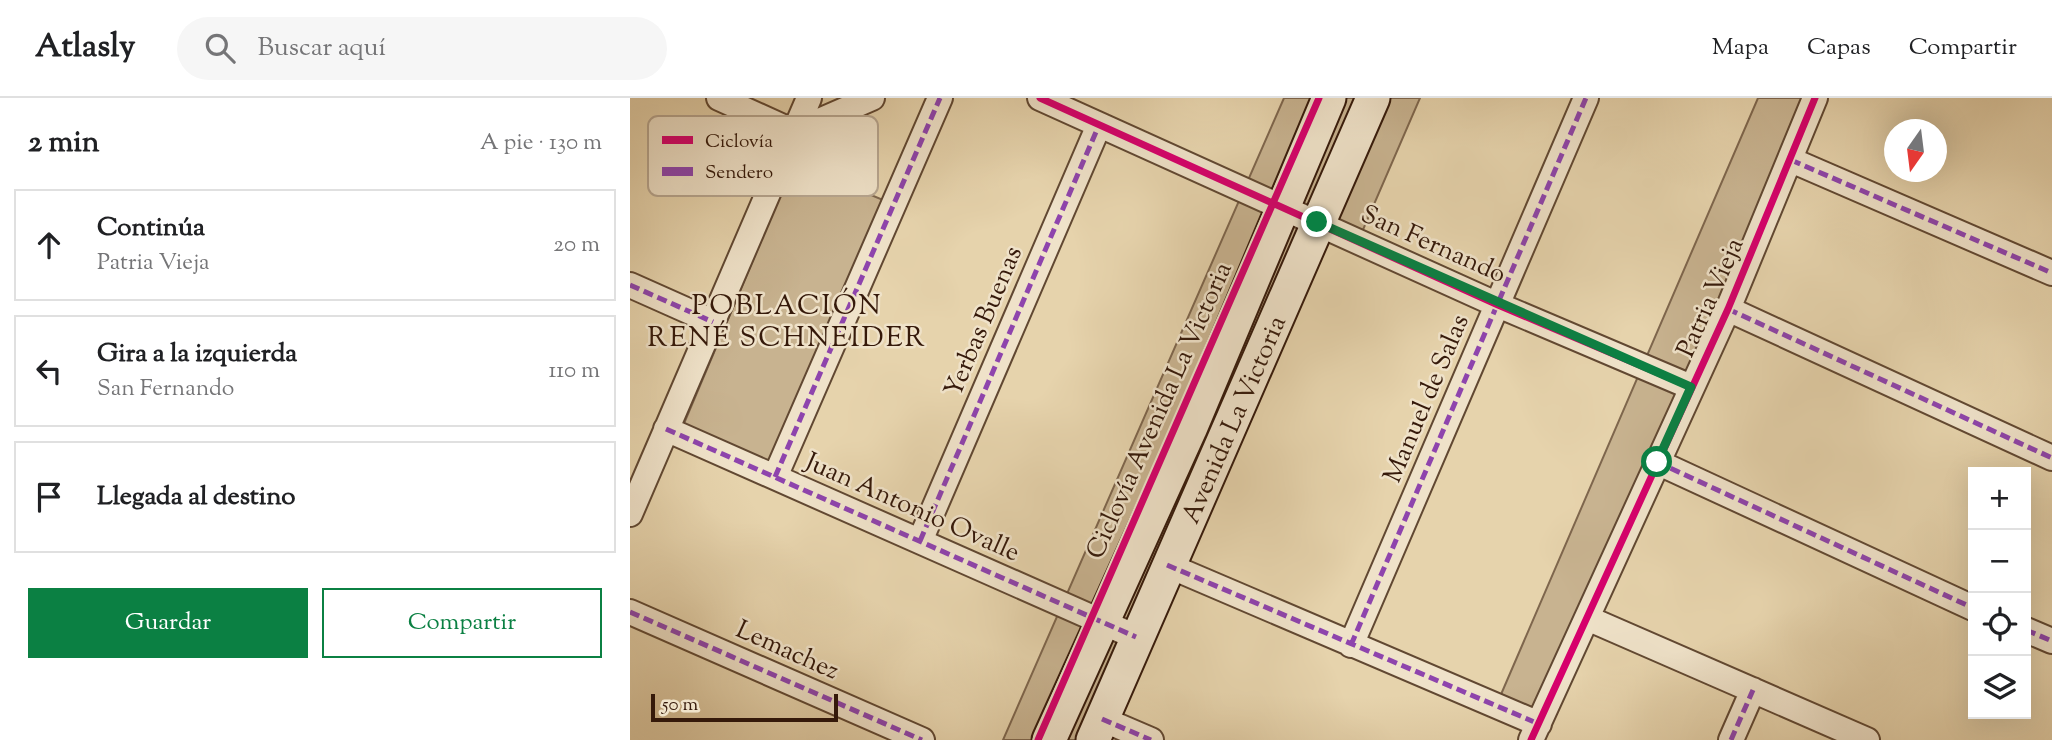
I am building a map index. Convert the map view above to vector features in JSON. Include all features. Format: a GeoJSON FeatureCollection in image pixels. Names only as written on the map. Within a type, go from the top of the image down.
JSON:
{"type":"FeatureCollection","features":[{"type":"Feature","properties":{"kind":"main road","name":"Avenida La Victoria"},"geometry":{"type":"LineString","coordinates":[[1049,740],[1190,429],[1329,98]]}},
{"type":"Feature","properties":{"kind":"main road","name":"Avenida La Victoria"},"geometry":{"type":"LineString","coordinates":[[1097,730],[1373,98]]}},
{"type":"Feature","properties":{"kind":"street"},"geometry":{"type":"LineString","coordinates":[[719,98],[759,116]]}},
{"type":"Feature","properties":{"kind":"street"},"geometry":{"type":"LineString","coordinates":[[801,116],[809,98]]}},
{"type":"Feature","properties":{"kind":"street"},"geometry":{"type":"LineString","coordinates":[[831,116],[872,98]]}},
{"type":"Feature","properties":{"kind":"street"},"geometry":{"type":"LineString","coordinates":[[775,477],[940,98]]}},
{"type":"Feature","properties":{"kind":"street","name":"San Fernando"},"geometry":{"type":"LineString","coordinates":[[1040,98],[1498,304],[1691,387]]}},
{"type":"Feature","properties":{"kind":"street","name":"Manuel de Salas"},"geometry":{"type":"LineString","coordinates":[[1352,645],[1586,98]]}},
{"type":"Feature","properties":{"kind":"street","name":"Patria Vieja"},"geometry":{"type":"LineString","coordinates":[[1535,732],[1728,309],[1815,98]]}},
{"type":"Feature","properties":{"kind":"street","name":"Yerbas Buenas"},"geometry":{"type":"LineString","coordinates":[[919,541],[1099,125]]}},
{"type":"Feature","properties":{"kind":"street"},"geometry":{"type":"LineString","coordinates":[[1791,160],[2052,273]]}},
{"type":"Feature","properties":{"kind":"street"},"geometry":{"type":"LineString","coordinates":[[630,514],[767,196]]}},
{"type":"Feature","properties":{"kind":"street"},"geometry":{"type":"LineString","coordinates":[[630,285],[713,322]]}},
{"type":"Feature","properties":{"kind":"street"},"geometry":{"type":"LineString","coordinates":[[1728,309],[2052,458]]}},
{"type":"Feature","properties":{"kind":"street","name":"Juan Antonio Ovalle"},"geometry":{"type":"LineString","coordinates":[[666,429],[1136,636]]}},
{"type":"Feature","properties":{"kind":"street"},"geometry":{"type":"LineString","coordinates":[[1657,462],[1968,606]]}},
{"type":"Feature","properties":{"kind":"street"},"geometry":{"type":"LineString","coordinates":[[1167,565],[1352,645],[1535,732]]}},
{"type":"Feature","properties":{"kind":"street","name":"Lemachez"},"geometry":{"type":"LineString","coordinates":[[630,612],[922,740]]}},
{"type":"Feature","properties":{"kind":"street"},"geometry":{"type":"LineString","coordinates":[[1587,618],[1867,740]]}},
{"type":"Feature","properties":{"kind":"street"},"geometry":{"type":"LineString","coordinates":[[2031,632],[2052,641]]}},
{"type":"Feature","properties":{"kind":"street"},"geometry":{"type":"LineString","coordinates":[[1731,740],[1753,690]]}},
{"type":"Feature","properties":{"kind":"street"},"geometry":{"type":"LineString","coordinates":[[1097,730],[1151,740]]}},
{"type":"Feature","properties":{"kind":"shaded area"},"geometry":{"type":"Polygon","coordinates":[[[1284,98],[1420,98],[1359,239],[1317,223],[1093,740],[1003,740],[1284,98]]]}},
{"type":"Feature","properties":{"kind":"shaded area"},"geometry":{"type":"Polygon","coordinates":[[[1758,98],[1815,98],[1539,724],[1496,706],[1758,98]]]}},
{"type":"Feature","properties":{"kind":"shaded area"},"geometry":{"type":"Polygon","coordinates":[[[780,196],[874,196],[888,202],[770,480],[677,440],[780,196]]]}},
{"type":"Feature","properties":{"kind":"marked path"},"geometry":{"type":"LineString","coordinates":[[775,477],[940,98]]}},
{"type":"Feature","properties":{"kind":"marked path"},"geometry":{"type":"LineString","coordinates":[[1351,645],[1586,98]]}},
{"type":"Feature","properties":{"kind":"marked path"},"geometry":{"type":"LineString","coordinates":[[920,541],[1099,125]]}},
{"type":"Feature","properties":{"kind":"marked path"},"geometry":{"type":"LineString","coordinates":[[1791,160],[2052,273]]}},
{"type":"Feature","properties":{"kind":"marked path"},"geometry":{"type":"LineString","coordinates":[[630,285],[713,322]]}},
{"type":"Feature","properties":{"kind":"marked path"},"geometry":{"type":"LineString","coordinates":[[1728,309],[2052,458]]}},
{"type":"Feature","properties":{"kind":"marked path"},"geometry":{"type":"LineString","coordinates":[[666,429],[1136,637]]}},
{"type":"Feature","properties":{"kind":"marked path"},"geometry":{"type":"LineString","coordinates":[[1657,462],[1968,606]]}},
{"type":"Feature","properties":{"kind":"marked path"},"geometry":{"type":"LineString","coordinates":[[1167,565],[1539,724]]}},
{"type":"Feature","properties":{"kind":"marked path"},"geometry":{"type":"LineString","coordinates":[[630,612],[922,740]]}},
{"type":"Feature","properties":{"kind":"marked path"},"geometry":{"type":"LineString","coordinates":[[2031,632],[2052,641]]}},
{"type":"Feature","properties":{"kind":"marked path"},"geometry":{"type":"LineString","coordinates":[[1731,740],[1753,690]]}},
{"type":"Feature","properties":{"kind":"marked path"},"geometry":{"type":"LineString","coordinates":[[1102,719],[1151,740]]}},
{"type":"Feature","properties":{"kind":"cycle path"},"geometry":{"type":"LineString","coordinates":[[1040,98],[1498,305],[1691,387]]}},
{"type":"Feature","properties":{"kind":"cycle path","name":"Ciclovía Avenida La Victoria"},"geometry":{"type":"LineString","coordinates":[[1038,740],[1319,98]]}},
{"type":"Feature","properties":{"kind":"cycle path"},"geometry":{"type":"LineString","coordinates":[[1531,740],[1728,309],[1815,98]]}},
{"type":"Feature","properties":{"kind":"district","name":"POBLACIÓN RENÉ SCHNEIDER"},"geometry":{"type":"Point","coordinates":[787,320]}},
{"type":"Feature","properties":{"kind":"route"},"geometry":{"type":"LineString","coordinates":[[1317,222],[1691,387],[1657,462]]}}]}
